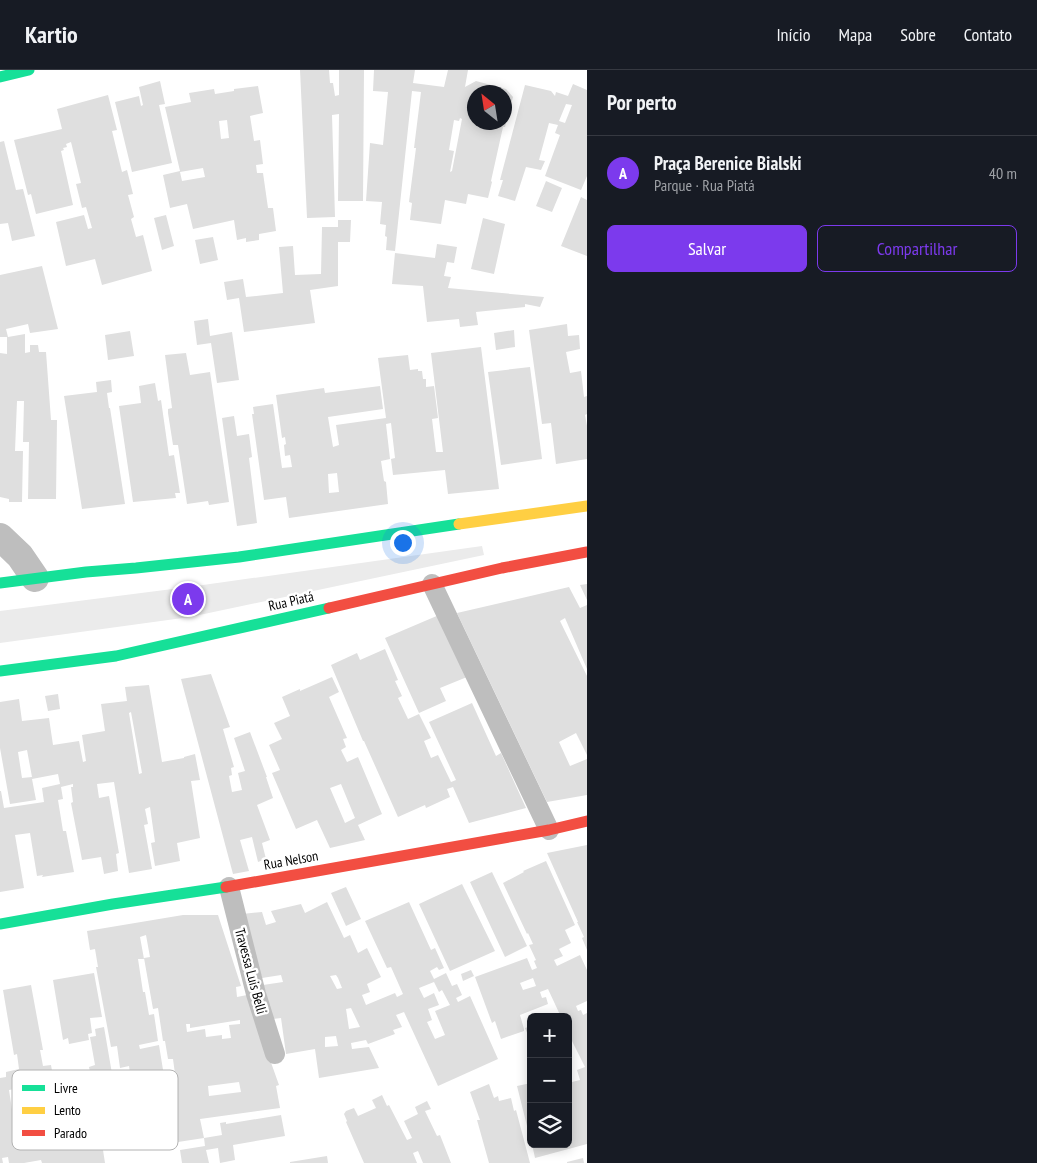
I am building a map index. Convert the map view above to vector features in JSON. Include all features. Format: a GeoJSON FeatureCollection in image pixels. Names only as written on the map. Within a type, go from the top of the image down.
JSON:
{"type":"FeatureCollection","features":[{"type":"Feature","properties":{"kind":"street"},"geometry":{"type":"LineString","coordinates":[[0,78],[29,70]]}},
{"type":"Feature","properties":{"kind":"street"},"geometry":{"type":"LineString","coordinates":[[0,583],[86,572],[239,558],[396,533],[587,506]]}},
{"type":"Feature","properties":{"kind":"street"},"geometry":{"type":"LineString","coordinates":[[0,537],[20,556],[35,578]]}},
{"type":"Feature","properties":{"kind":"street","name":"Rua Piatá"},"geometry":{"type":"LineString","coordinates":[[0,672],[116,656],[502,568],[587,552]]}},
{"type":"Feature","properties":{"kind":"street","name":"Rua Nelson"},"geometry":{"type":"LineString","coordinates":[[0,924],[113,904],[229,887],[549,830],[587,821]]}},
{"type":"Feature","properties":{"kind":"lane"},"geometry":{"type":"LineString","coordinates":[[432,584],[549,830]]}},
{"type":"Feature","properties":{"kind":"lane","name":"Travessa Luis Belli"},"geometry":{"type":"LineString","coordinates":[[229,887],[256,994],[275,1054]]}},
{"type":"Feature","properties":{"kind":"shaded area"},"geometry":{"type":"Polygon","coordinates":[[[482,546],[484,555],[190,617],[0,643],[0,611],[482,546]]]}},
{"type":"Feature","properties":{"kind":"building"},"geometry":{"type":"Polygon","coordinates":[[[300,70],[329,70],[330,83],[333,83],[335,96],[339,95],[339,70],[364,70],[363,201],[338,201],[339,114],[332,115],[335,217],[307,218],[300,70]]]}},
{"type":"Feature","properties":{"kind":"building"},"geometry":{"type":"Polygon","coordinates":[[[374,70],[415,70],[413,83],[444,87],[448,70],[468,70],[465,87],[467,86],[467,130],[502,130],[488,198],[468,194],[466,204],[445,200],[441,224],[410,220],[412,203],[409,202],[421,92],[412,91],[395,251],[386,250],[386,225],[380,224],[382,202],[366,201],[370,143],[383,145],[388,92],[373,91],[374,70]],[[460,118],[459,121],[454,120],[449,150],[454,151],[450,172],[452,171],[462,119],[460,118]]]}},
{"type":"Feature","properties":{"kind":"building"},"geometry":{"type":"Polygon","coordinates":[[[160,81],[165,104],[159,105],[172,163],[132,172],[115,102],[139,96],[141,106],[143,105],[139,87],[160,81]]]}},
{"type":"Feature","properties":{"kind":"building"},"geometry":{"type":"Polygon","coordinates":[[[476,81],[491,85],[469,85],[476,81]]]}},
{"type":"Feature","properties":{"kind":"building"},"geometry":{"type":"Polygon","coordinates":[[[573,84],[587,90],[587,176],[581,190],[545,176],[560,135],[555,133],[558,125],[549,123],[539,160],[545,161],[541,170],[526,167],[515,201],[498,196],[503,180],[500,180],[525,85],[551,91],[555,96],[556,92],[568,96],[573,84]],[[566,104],[559,121],[565,123],[572,105],[566,104]]]}},
{"type":"Feature","properties":{"kind":"building"},"geometry":{"type":"Polygon","coordinates":[[[258,86],[263,113],[250,116],[254,141],[260,140],[263,164],[256,165],[257,173],[263,173],[268,208],[273,208],[276,231],[259,234],[259,240],[246,242],[246,238],[237,240],[234,220],[193,229],[187,204],[170,208],[163,175],[180,171],[165,107],[191,102],[189,93],[214,89],[215,94],[234,91],[234,89],[258,86]],[[227,120],[219,121],[221,139],[229,138],[227,120]],[[203,168],[180,172],[182,181],[205,177],[203,168]]]}},
{"type":"Feature","properties":{"kind":"building"},"geometry":{"type":"Polygon","coordinates":[[[108,95],[117,130],[112,131],[122,172],[127,170],[133,194],[128,195],[134,217],[131,219],[136,237],[143,235],[152,271],[102,285],[95,259],[66,266],[56,222],[84,215],[88,229],[92,228],[86,207],[82,208],[76,184],[81,183],[71,142],[66,144],[67,147],[61,151],[73,205],[36,214],[31,194],[28,195],[14,140],[62,129],[57,109],[108,95]]]}},
{"type":"Feature","properties":{"kind":"building"},"geometry":{"type":"Polygon","coordinates":[[[4,141],[16,190],[23,189],[35,236],[12,241],[8,223],[0,224],[0,142],[4,141]]]}},
{"type":"Feature","properties":{"kind":"building"},"geometry":{"type":"Polygon","coordinates":[[[546,181],[562,188],[552,212],[536,206],[546,181]]]}},
{"type":"Feature","properties":{"kind":"building"},"geometry":{"type":"Polygon","coordinates":[[[581,197],[587,200],[587,256],[561,246],[581,197]]]}},
{"type":"Feature","properties":{"kind":"building"},"geometry":{"type":"Polygon","coordinates":[[[166,215],[174,246],[162,250],[154,218],[166,215]]]}},
{"type":"Feature","properties":{"kind":"building"},"geometry":{"type":"Polygon","coordinates":[[[483,218],[505,224],[494,274],[471,269],[483,218]]]}},
{"type":"Feature","properties":{"kind":"building"},"geometry":{"type":"Polygon","coordinates":[[[338,220],[351,220],[350,242],[338,242],[338,286],[310,290],[315,323],[244,332],[239,298],[227,300],[224,282],[243,279],[246,297],[283,293],[279,247],[293,246],[295,275],[321,274],[322,227],[338,227],[338,220]]]}},
{"type":"Feature","properties":{"kind":"building"},"geometry":{"type":"Polygon","coordinates":[[[213,237],[218,260],[200,264],[195,240],[213,237]]]}},
{"type":"Feature","properties":{"kind":"building"},"geometry":{"type":"Polygon","coordinates":[[[437,244],[457,247],[454,263],[447,262],[444,276],[451,277],[448,288],[544,297],[540,307],[525,304],[525,307],[476,312],[478,325],[460,327],[459,319],[427,322],[423,286],[392,284],[395,253],[435,258],[437,244]]]}},
{"type":"Feature","properties":{"kind":"building"},"geometry":{"type":"Polygon","coordinates":[[[42,266],[58,329],[30,333],[28,324],[6,329],[8,337],[25,334],[25,353],[30,352],[30,345],[38,345],[39,352],[46,352],[51,420],[57,420],[56,499],[28,499],[29,442],[23,442],[24,401],[17,401],[15,451],[23,451],[22,502],[9,502],[9,499],[0,497],[0,353],[7,354],[7,337],[0,337],[0,275],[42,266]]]}},
{"type":"Feature","properties":{"kind":"building"},"geometry":{"type":"Polygon","coordinates":[[[208,319],[210,336],[232,332],[239,380],[217,383],[211,343],[197,345],[194,321],[208,319]]]}},
{"type":"Feature","properties":{"kind":"building"},"geometry":{"type":"Polygon","coordinates":[[[567,324],[568,336],[579,335],[580,349],[566,352],[570,373],[581,371],[584,397],[587,396],[587,414],[585,415],[587,459],[556,464],[551,423],[542,424],[529,330],[567,324]]]}},
{"type":"Feature","properties":{"kind":"building"},"geometry":{"type":"Polygon","coordinates":[[[514,330],[515,347],[496,350],[494,333],[514,330]]]}},
{"type":"Feature","properties":{"kind":"building"},"geometry":{"type":"Polygon","coordinates":[[[130,331],[134,356],[108,360],[105,335],[130,331]]]}},
{"type":"Feature","properties":{"kind":"building"},"geometry":{"type":"Polygon","coordinates":[[[481,347],[499,489],[448,494],[445,470],[393,475],[391,459],[395,458],[391,423],[386,424],[390,459],[381,461],[384,481],[386,482],[388,504],[289,518],[286,497],[264,500],[252,414],[254,414],[253,407],[273,404],[282,468],[292,467],[290,455],[285,456],[285,437],[282,438],[276,395],[324,388],[325,393],[380,386],[383,409],[328,417],[333,447],[339,445],[336,425],[386,418],[378,358],[408,355],[410,370],[418,369],[418,371],[422,371],[423,379],[426,379],[426,387],[434,386],[438,418],[432,419],[436,452],[443,452],[431,353],[481,347]],[[337,473],[328,474],[329,493],[339,492],[337,473]]]}},
{"type":"Feature","properties":{"kind":"building"},"geometry":{"type":"Polygon","coordinates":[[[186,353],[190,375],[210,372],[229,502],[209,505],[208,501],[187,504],[178,445],[173,445],[168,413],[168,409],[172,408],[165,355],[186,353]]]}},
{"type":"Feature","properties":{"kind":"building"},"geometry":{"type":"Polygon","coordinates":[[[530,367],[542,459],[501,465],[488,372],[530,367]]]}},
{"type":"Feature","properties":{"kind":"building"},"geometry":{"type":"Polygon","coordinates":[[[111,380],[112,392],[107,393],[125,504],[82,509],[64,396],[97,392],[96,382],[111,380]]]}},
{"type":"Feature","properties":{"kind":"building"},"geometry":{"type":"Polygon","coordinates":[[[155,383],[158,401],[161,400],[169,456],[174,455],[180,493],[175,493],[176,498],[133,502],[119,406],[141,403],[139,386],[155,383]]]}},
{"type":"Feature","properties":{"kind":"building"},"geometry":{"type":"Polygon","coordinates":[[[234,416],[237,436],[249,434],[252,457],[249,458],[257,523],[237,526],[222,418],[234,416]]]}},
{"type":"Feature","properties":{"kind":"building"},"geometry":{"type":"Polygon","coordinates":[[[587,584],[587,600],[580,585],[587,584]]]}},
{"type":"Feature","properties":{"kind":"building"},"geometry":{"type":"Polygon","coordinates":[[[569,587],[580,608],[587,605],[587,669],[565,618],[560,621],[587,676],[587,755],[576,733],[559,742],[570,766],[587,759],[587,795],[547,802],[457,613],[569,587]]]}},
{"type":"Feature","properties":{"kind":"building"},"geometry":{"type":"Polygon","coordinates":[[[439,615],[467,677],[440,688],[446,701],[419,713],[385,638],[439,615]]]}},
{"type":"Feature","properties":{"kind":"building"},"geometry":{"type":"Polygon","coordinates":[[[385,649],[398,680],[395,681],[402,696],[398,698],[408,719],[419,714],[431,738],[424,741],[431,758],[438,755],[451,782],[456,780],[429,722],[472,703],[496,756],[501,753],[526,808],[469,823],[453,787],[447,789],[450,797],[426,808],[425,805],[398,817],[331,665],[357,653],[360,660],[385,649]]]}},
{"type":"Feature","properties":{"kind":"building"},"geometry":{"type":"Polygon","coordinates":[[[211,674],[230,727],[223,729],[234,767],[231,768],[232,775],[229,776],[232,792],[242,790],[238,773],[245,771],[234,738],[250,732],[273,798],[257,805],[270,840],[262,843],[266,859],[258,862],[252,837],[240,840],[249,871],[233,874],[181,679],[211,674]]]}},
{"type":"Feature","properties":{"kind":"building"},"geometry":{"type":"Polygon","coordinates":[[[332,677],[339,692],[329,697],[347,738],[343,739],[346,747],[341,750],[347,762],[358,757],[382,814],[358,825],[365,840],[330,848],[317,820],[296,829],[272,773],[280,770],[269,745],[282,739],[274,723],[290,716],[282,697],[300,689],[300,691],[332,677]],[[341,784],[330,788],[345,823],[355,818],[341,784]]]}},
{"type":"Feature","properties":{"kind":"building"},"geometry":{"type":"Polygon","coordinates":[[[149,685],[162,762],[195,754],[200,780],[191,781],[200,838],[177,843],[180,861],[155,866],[151,843],[155,842],[150,807],[145,809],[148,824],[144,825],[152,869],[129,873],[114,782],[97,784],[99,798],[109,796],[119,853],[116,854],[118,871],[104,874],[101,857],[82,860],[71,803],[73,802],[71,787],[73,787],[73,784],[61,787],[63,799],[58,800],[63,831],[66,831],[74,872],[42,877],[43,875],[37,876],[30,833],[15,835],[24,888],[0,892],[0,791],[4,808],[44,802],[42,788],[60,784],[58,774],[32,779],[36,800],[10,804],[0,748],[0,702],[19,699],[22,721],[49,718],[53,745],[79,741],[83,762],[86,761],[82,735],[105,731],[101,704],[127,701],[125,687],[149,685]],[[131,712],[129,713],[139,774],[142,773],[131,712]],[[27,750],[18,752],[22,778],[32,777],[27,750]]]}},
{"type":"Feature","properties":{"kind":"building"},"geometry":{"type":"Polygon","coordinates":[[[58,694],[60,709],[48,711],[45,696],[58,694]]]}},
{"type":"Feature","properties":{"kind":"building"},"geometry":{"type":"Polygon","coordinates":[[[587,845],[587,950],[578,922],[547,853],[587,845]]]}},
{"type":"Feature","properties":{"kind":"building"},"geometry":{"type":"Polygon","coordinates":[[[546,861],[575,925],[565,930],[571,943],[559,949],[563,956],[554,960],[557,966],[580,955],[587,970],[587,1001],[576,1006],[583,1015],[587,1013],[587,1144],[535,1158],[533,1148],[572,1148],[572,1082],[580,1080],[577,1070],[585,1067],[572,1041],[572,1013],[559,1013],[548,989],[540,992],[542,998],[546,997],[548,1004],[520,1015],[524,1031],[501,1039],[495,1021],[492,1023],[475,977],[527,958],[532,970],[537,968],[534,961],[536,960],[529,945],[533,944],[503,883],[546,861]],[[533,978],[520,983],[523,990],[536,986],[533,978]]]}},
{"type":"Feature","properties":{"kind":"building"},"geometry":{"type":"Polygon","coordinates":[[[492,872],[527,946],[505,957],[470,882],[492,872]]]}},
{"type":"Feature","properties":{"kind":"building"},"geometry":{"type":"Polygon","coordinates":[[[462,884],[495,951],[450,971],[419,904],[462,884]]]}},
{"type":"Feature","properties":{"kind":"building"},"geometry":{"type":"Polygon","coordinates":[[[346,887],[361,919],[346,926],[331,893],[346,887]]]}},
{"type":"Feature","properties":{"kind":"building"},"geometry":{"type":"Polygon","coordinates":[[[327,902],[344,938],[350,935],[358,953],[367,948],[381,977],[367,984],[370,992],[362,995],[366,1005],[395,993],[397,997],[403,994],[391,967],[387,968],[365,921],[409,902],[431,950],[435,948],[444,968],[439,970],[437,967],[430,971],[434,979],[446,973],[452,986],[457,984],[462,995],[456,998],[458,1002],[470,996],[498,1059],[438,1086],[404,1012],[396,1015],[402,1027],[393,1030],[395,1034],[368,1044],[366,1040],[351,1043],[352,1049],[369,1047],[379,1068],[319,1078],[315,1049],[286,1054],[281,1018],[273,1019],[263,985],[283,982],[281,975],[262,978],[242,914],[262,912],[266,925],[276,922],[271,911],[301,904],[305,913],[327,902]],[[336,975],[330,976],[337,989],[342,988],[336,975]],[[434,982],[419,988],[424,998],[434,993],[439,1005],[428,1009],[432,1020],[427,1022],[435,1039],[445,1035],[435,1011],[450,1005],[442,990],[439,992],[434,982]],[[351,1008],[346,1009],[349,1029],[360,1027],[351,1008]],[[336,1036],[325,1037],[325,1047],[338,1046],[336,1036]]]}},
{"type":"Feature","properties":{"kind":"building"},"geometry":{"type":"Polygon","coordinates":[[[183,915],[218,915],[241,986],[236,987],[237,997],[247,995],[279,1085],[276,1086],[280,1108],[200,1119],[204,1138],[178,1142],[178,1070],[174,1070],[173,1059],[168,1059],[158,1008],[153,1009],[144,958],[150,957],[146,935],[140,937],[144,959],[138,959],[143,992],[145,992],[149,1015],[154,1014],[158,1041],[139,1045],[140,1049],[159,1045],[163,1070],[130,1070],[129,1066],[120,1068],[117,1046],[111,1047],[96,967],[98,967],[95,949],[90,950],[87,931],[183,915]],[[240,1020],[190,1028],[190,1024],[186,1024],[187,1032],[205,1029],[206,1037],[222,1035],[222,1039],[231,1038],[229,1025],[240,1024],[240,1020]],[[239,1082],[208,1086],[209,1096],[241,1092],[239,1082]]]}},
{"type":"Feature","properties":{"kind":"building"},"geometry":{"type":"Polygon","coordinates":[[[471,970],[474,976],[463,981],[461,974],[471,970]]]}},
{"type":"Feature","properties":{"kind":"building"},"geometry":{"type":"Polygon","coordinates":[[[94,973],[102,1017],[90,1018],[92,1033],[88,1034],[89,1040],[69,1044],[68,1038],[63,1040],[53,980],[94,973]]]}},
{"type":"Feature","properties":{"kind":"building"},"geometry":{"type":"Polygon","coordinates":[[[31,985],[43,1050],[40,1050],[43,1066],[51,1065],[52,1070],[15,1070],[19,1069],[17,1054],[14,1055],[3,990],[31,985]]]}},
{"type":"Feature","properties":{"kind":"building"},"geometry":{"type":"Polygon","coordinates":[[[104,1027],[111,1070],[90,1070],[89,1067],[95,1065],[90,1037],[96,1036],[95,1029],[104,1027]]]}},
{"type":"Feature","properties":{"kind":"building"},"geometry":{"type":"Polygon","coordinates":[[[12,1071],[12,1089],[9,1090],[12,1110],[12,1150],[103,1150],[105,1163],[42,1163],[41,1160],[9,1163],[8,1157],[2,1158],[3,1163],[0,1163],[0,1078],[6,1077],[6,1072],[12,1071]]]}},
{"type":"Feature","properties":{"kind":"building"},"geometry":{"type":"Polygon","coordinates":[[[489,1084],[494,1098],[498,1096],[499,1101],[511,1098],[530,1163],[489,1163],[477,1120],[480,1120],[470,1092],[489,1084]]]}},
{"type":"Feature","properties":{"kind":"building"},"geometry":{"type":"Polygon","coordinates":[[[527,1084],[527,1126],[517,1086],[527,1084]]]}},
{"type":"Feature","properties":{"kind":"building"},"geometry":{"type":"Polygon","coordinates":[[[382,1095],[407,1140],[412,1138],[404,1121],[418,1114],[415,1107],[427,1101],[431,1109],[425,1111],[437,1136],[440,1135],[451,1163],[423,1163],[418,1151],[413,1153],[417,1163],[364,1163],[344,1114],[346,1111],[354,1108],[358,1116],[376,1108],[372,1100],[382,1095]]]}},
{"type":"Feature","properties":{"kind":"building"},"geometry":{"type":"Polygon","coordinates":[[[281,1115],[285,1136],[233,1145],[235,1160],[220,1163],[218,1148],[206,1150],[209,1163],[182,1163],[180,1150],[205,1146],[204,1138],[222,1135],[220,1123],[226,1122],[226,1124],[281,1115]]]}},
{"type":"Feature","properties":{"kind":"building"},"geometry":{"type":"Polygon","coordinates":[[[327,1156],[328,1163],[290,1163],[290,1162],[327,1156]]]}},
{"type":"Feature","properties":{"kind":"building"},"geometry":{"type":"Polygon","coordinates":[[[583,1158],[584,1163],[567,1163],[567,1162],[583,1158]]]}},
{"type":"Feature","properties":{"kind":"traffic: fast"},"geometry":{"type":"LineString","coordinates":[[0,77],[29,70]]}},
{"type":"Feature","properties":{"kind":"traffic: fast"},"geometry":{"type":"LineString","coordinates":[[0,583],[86,572],[239,557],[459,524]]}},
{"type":"Feature","properties":{"kind":"traffic: fast"},"geometry":{"type":"LineString","coordinates":[[0,671],[116,656],[329,608]]}},
{"type":"Feature","properties":{"kind":"traffic: fast"},"geometry":{"type":"LineString","coordinates":[[0,924],[226,887]]}},
{"type":"Feature","properties":{"kind":"traffic: slow"},"geometry":{"type":"LineString","coordinates":[[459,524],[587,506]]}},
{"type":"Feature","properties":{"kind":"traffic: jam"},"geometry":{"type":"LineString","coordinates":[[329,608],[502,568],[587,552]]}},
{"type":"Feature","properties":{"kind":"traffic: jam"},"geometry":{"type":"LineString","coordinates":[[226,887],[549,830],[587,821]]}},
{"type":"Feature","properties":{"kind":"place","name":"Praça Berenice Bialski"},"geometry":{"type":"Point","coordinates":[188,599]}}]}
